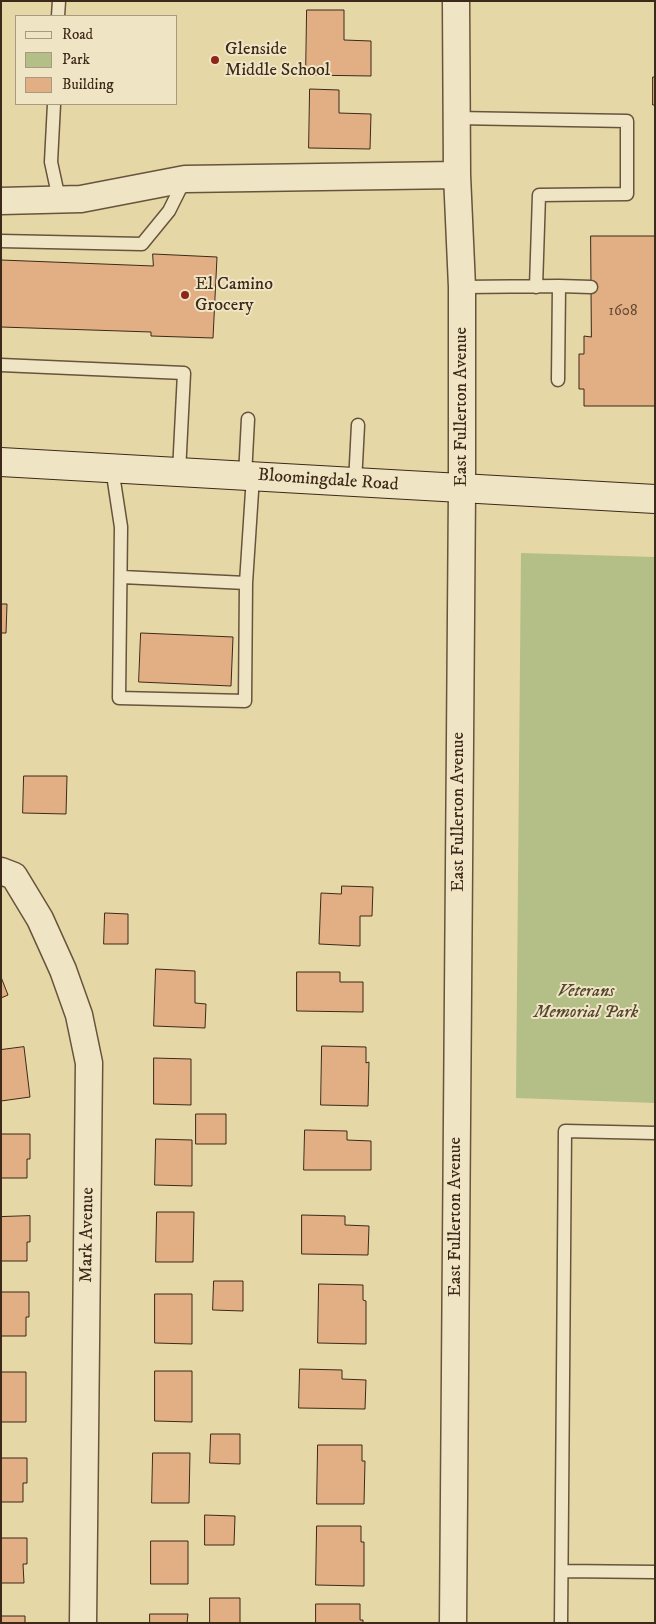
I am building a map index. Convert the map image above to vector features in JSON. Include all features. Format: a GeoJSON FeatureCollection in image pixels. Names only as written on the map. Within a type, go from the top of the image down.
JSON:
{"type":"FeatureCollection","features":[{"type":"Feature","properties":{"kind":"main road","name":"Bloomingdale Road"},"geometry":{"type":"LineString","coordinates":[[1,462],[655,499]]}},
{"type":"Feature","properties":{"kind":"street","name":"East Fullerton Avenue"},"geometry":{"type":"LineString","coordinates":[[452,1623],[462,489],[462,287],[457,176],[456,1]]}},
{"type":"Feature","properties":{"kind":"street"},"geometry":{"type":"LineString","coordinates":[[1,201],[81,198],[185,179],[457,176]]}},
{"type":"Feature","properties":{"kind":"street","name":"Mark Avenue"},"geometry":{"type":"LineString","coordinates":[[1,871],[14,876],[40,920],[63,970],[79,1015],[89,1064],[83,1623]]}},
{"type":"Feature","properties":{"kind":"lane"},"geometry":{"type":"LineString","coordinates":[[58,15],[59,1]]}},
{"type":"Feature","properties":{"kind":"lane"},"geometry":{"type":"LineString","coordinates":[[54,105],[51,162],[59,199]]}},
{"type":"Feature","properties":{"kind":"lane"},"geometry":{"type":"LineString","coordinates":[[456,118],[628,121],[627,194],[539,196],[536,287]]}},
{"type":"Feature","properties":{"kind":"lane"},"geometry":{"type":"LineString","coordinates":[[1,241],[142,244],[169,212],[185,179]]}},
{"type":"Feature","properties":{"kind":"lane"},"geometry":{"type":"LineString","coordinates":[[558,380],[559,286]]}},
{"type":"Feature","properties":{"kind":"lane"},"geometry":{"type":"LineString","coordinates":[[462,287],[592,287]]}},
{"type":"Feature","properties":{"kind":"lane"},"geometry":{"type":"LineString","coordinates":[[1,365],[184,373],[179,472]]}},
{"type":"Feature","properties":{"kind":"lane"},"geometry":{"type":"LineString","coordinates":[[112,468],[121,527],[122,577],[119,698],[245,700],[249,476],[248,419]]}},
{"type":"Feature","properties":{"kind":"lane"},"geometry":{"type":"LineString","coordinates":[[355,483],[358,425]]}},
{"type":"Feature","properties":{"kind":"lane"},"geometry":{"type":"LineString","coordinates":[[122,577],[246,583]]}},
{"type":"Feature","properties":{"kind":"lane"},"geometry":{"type":"LineString","coordinates":[[561,1623],[565,1131],[655,1133]]}},
{"type":"Feature","properties":{"kind":"lane"},"geometry":{"type":"LineString","coordinates":[[562,1571],[655,1572]]}},
{"type":"Feature","properties":{"kind":"green space","name":"Veterans Memorial Park"},"geometry":{"type":"Polygon","coordinates":[[[521,553],[655,557],[655,1103],[516,1098],[521,553]]]}},
{"type":"Feature","properties":{"kind":"building"},"geometry":{"type":"Polygon","coordinates":[[[307,10],[344,10],[344,40],[371,41],[371,76],[306,75],[307,10]]]}},
{"type":"Feature","properties":{"kind":"building"},"geometry":{"type":"Polygon","coordinates":[[[653,77],[655,77],[655,105],[653,105],[653,77]]]}},
{"type":"Feature","properties":{"kind":"building"},"geometry":{"type":"Polygon","coordinates":[[[310,89],[339,90],[339,113],[371,114],[370,149],[309,148],[310,89]]]}},
{"type":"Feature","properties":{"kind":"building"},"geometry":{"type":"Polygon","coordinates":[[[591,236],[655,236],[655,406],[584,406],[584,389],[579,389],[579,354],[584,354],[584,336],[591,337],[591,236]]]}},
{"type":"Feature","properties":{"kind":"building"},"geometry":{"type":"Polygon","coordinates":[[[153,254],[217,257],[213,338],[151,336],[151,332],[1,327],[1,260],[153,266],[153,254]]]}},
{"type":"Feature","properties":{"kind":"building"},"geometry":{"type":"Polygon","coordinates":[[[1,604],[7,604],[6,633],[1,633],[1,604]]]}},
{"type":"Feature","properties":{"kind":"building"},"geometry":{"type":"Polygon","coordinates":[[[141,633],[233,637],[231,686],[139,682],[141,633]]]}},
{"type":"Feature","properties":{"kind":"building"},"geometry":{"type":"Polygon","coordinates":[[[24,776],[67,776],[66,814],[23,813],[24,776]]]}},
{"type":"Feature","properties":{"kind":"building"},"geometry":{"type":"Polygon","coordinates":[[[342,886],[373,887],[372,916],[360,916],[360,946],[319,944],[321,893],[341,894],[342,886]]]}},
{"type":"Feature","properties":{"kind":"building"},"geometry":{"type":"Polygon","coordinates":[[[105,913],[128,914],[128,944],[104,944],[105,913]]]}},
{"type":"Feature","properties":{"kind":"building"},"geometry":{"type":"Polygon","coordinates":[[[156,969],[195,971],[195,1003],[206,1004],[205,1028],[154,1026],[156,969]]]}},
{"type":"Feature","properties":{"kind":"building"},"geometry":{"type":"Polygon","coordinates":[[[297,972],[340,972],[340,982],[363,982],[363,1012],[297,1011],[297,972]]]}},
{"type":"Feature","properties":{"kind":"building"},"geometry":{"type":"Polygon","coordinates":[[[1,977],[8,995],[1,998],[1,977]]]}},
{"type":"Feature","properties":{"kind":"building"},"geometry":{"type":"Polygon","coordinates":[[[322,1046],[366,1047],[366,1063],[369,1062],[368,1106],[321,1105],[322,1046]]]}},
{"type":"Feature","properties":{"kind":"building"},"geometry":{"type":"Polygon","coordinates":[[[24,1047],[30,1097],[1,1101],[1,1050],[24,1047]]]}},
{"type":"Feature","properties":{"kind":"building"},"geometry":{"type":"Polygon","coordinates":[[[154,1058],[191,1059],[191,1105],[154,1104],[154,1058]]]}},
{"type":"Feature","properties":{"kind":"building"},"geometry":{"type":"Polygon","coordinates":[[[196,1114],[226,1114],[226,1144],[196,1144],[196,1114]]]}},
{"type":"Feature","properties":{"kind":"building"},"geometry":{"type":"Polygon","coordinates":[[[305,1130],[347,1131],[347,1140],[371,1141],[371,1170],[304,1170],[305,1130]]]}},
{"type":"Feature","properties":{"kind":"building"},"geometry":{"type":"Polygon","coordinates":[[[1,1134],[30,1134],[30,1159],[27,1159],[27,1178],[1,1178],[1,1134]]]}},
{"type":"Feature","properties":{"kind":"building"},"geometry":{"type":"Polygon","coordinates":[[[156,1139],[192,1140],[192,1186],[155,1185],[156,1139]]]}},
{"type":"Feature","properties":{"kind":"building"},"geometry":{"type":"Polygon","coordinates":[[[157,1212],[194,1212],[193,1262],[156,1262],[157,1212]]]}},
{"type":"Feature","properties":{"kind":"building"},"geometry":{"type":"Polygon","coordinates":[[[302,1215],[345,1216],[345,1225],[369,1226],[368,1255],[302,1254],[302,1215]]]}},
{"type":"Feature","properties":{"kind":"building"},"geometry":{"type":"Polygon","coordinates":[[[30,1216],[30,1242],[27,1242],[27,1261],[1,1261],[1,1217],[30,1216]]]}},
{"type":"Feature","properties":{"kind":"building"},"geometry":{"type":"Polygon","coordinates":[[[214,1281],[243,1281],[243,1311],[213,1310],[214,1281]]]}},
{"type":"Feature","properties":{"kind":"building"},"geometry":{"type":"Polygon","coordinates":[[[319,1284],[363,1285],[363,1300],[366,1301],[366,1344],[318,1343],[319,1284]]]}},
{"type":"Feature","properties":{"kind":"building"},"geometry":{"type":"Polygon","coordinates":[[[1,1292],[29,1292],[29,1317],[26,1317],[26,1336],[1,1336],[1,1292]]]}},
{"type":"Feature","properties":{"kind":"building"},"geometry":{"type":"Polygon","coordinates":[[[155,1294],[192,1294],[192,1344],[155,1343],[155,1294]]]}},
{"type":"Feature","properties":{"kind":"building"},"geometry":{"type":"Polygon","coordinates":[[[300,1369],[342,1370],[342,1379],[366,1380],[365,1409],[299,1408],[300,1369]]]}},
{"type":"Feature","properties":{"kind":"building"},"geometry":{"type":"Polygon","coordinates":[[[155,1371],[192,1371],[192,1422],[155,1421],[155,1371]]]}},
{"type":"Feature","properties":{"kind":"building"},"geometry":{"type":"Polygon","coordinates":[[[1,1372],[26,1372],[26,1422],[1,1422],[1,1372]]]}},
{"type":"Feature","properties":{"kind":"building"},"geometry":{"type":"Polygon","coordinates":[[[211,1434],[240,1434],[240,1464],[210,1463],[211,1434]]]}},
{"type":"Feature","properties":{"kind":"building"},"geometry":{"type":"Polygon","coordinates":[[[318,1445],[362,1445],[362,1461],[365,1461],[364,1504],[317,1504],[318,1445]]]}},
{"type":"Feature","properties":{"kind":"building"},"geometry":{"type":"Polygon","coordinates":[[[153,1453],[190,1453],[189,1503],[152,1503],[153,1453]]]}},
{"type":"Feature","properties":{"kind":"building"},"geometry":{"type":"Polygon","coordinates":[[[1,1458],[27,1458],[27,1483],[23,1483],[23,1502],[1,1502],[1,1458]]]}},
{"type":"Feature","properties":{"kind":"building"},"geometry":{"type":"Polygon","coordinates":[[[205,1515],[235,1516],[234,1545],[205,1545],[205,1515]]]}},
{"type":"Feature","properties":{"kind":"building"},"geometry":{"type":"Polygon","coordinates":[[[317,1526],[361,1526],[361,1542],[364,1542],[364,1586],[316,1585],[317,1526]]]}},
{"type":"Feature","properties":{"kind":"building"},"geometry":{"type":"Polygon","coordinates":[[[1,1538],[27,1538],[27,1564],[23,1564],[24,1583],[1,1583],[1,1538]]]}},
{"type":"Feature","properties":{"kind":"building"},"geometry":{"type":"Polygon","coordinates":[[[151,1541],[188,1541],[188,1584],[151,1584],[151,1541]]]}},
{"type":"Feature","properties":{"kind":"building"},"geometry":{"type":"Polygon","coordinates":[[[210,1598],[240,1598],[240,1623],[210,1623],[210,1598]]]}},
{"type":"Feature","properties":{"kind":"building"},"geometry":{"type":"Polygon","coordinates":[[[316,1604],[360,1604],[360,1620],[363,1620],[363,1623],[316,1623],[316,1604]]]}},
{"type":"Feature","properties":{"kind":"building"},"geometry":{"type":"Polygon","coordinates":[[[150,1614],[188,1614],[187,1623],[150,1623],[150,1614]]]}},
{"type":"Feature","properties":{"kind":"building"},"geometry":{"type":"Polygon","coordinates":[[[1,1616],[25,1616],[25,1623],[1,1623],[1,1616]]]}},
{"type":"Feature","properties":{"kind":"place","name":"Glenside Middle School"},"geometry":{"type":"Point","coordinates":[215,60]}},
{"type":"Feature","properties":{"kind":"place","name":"El Camino Grocery"},"geometry":{"type":"Point","coordinates":[185,295]}}]}
